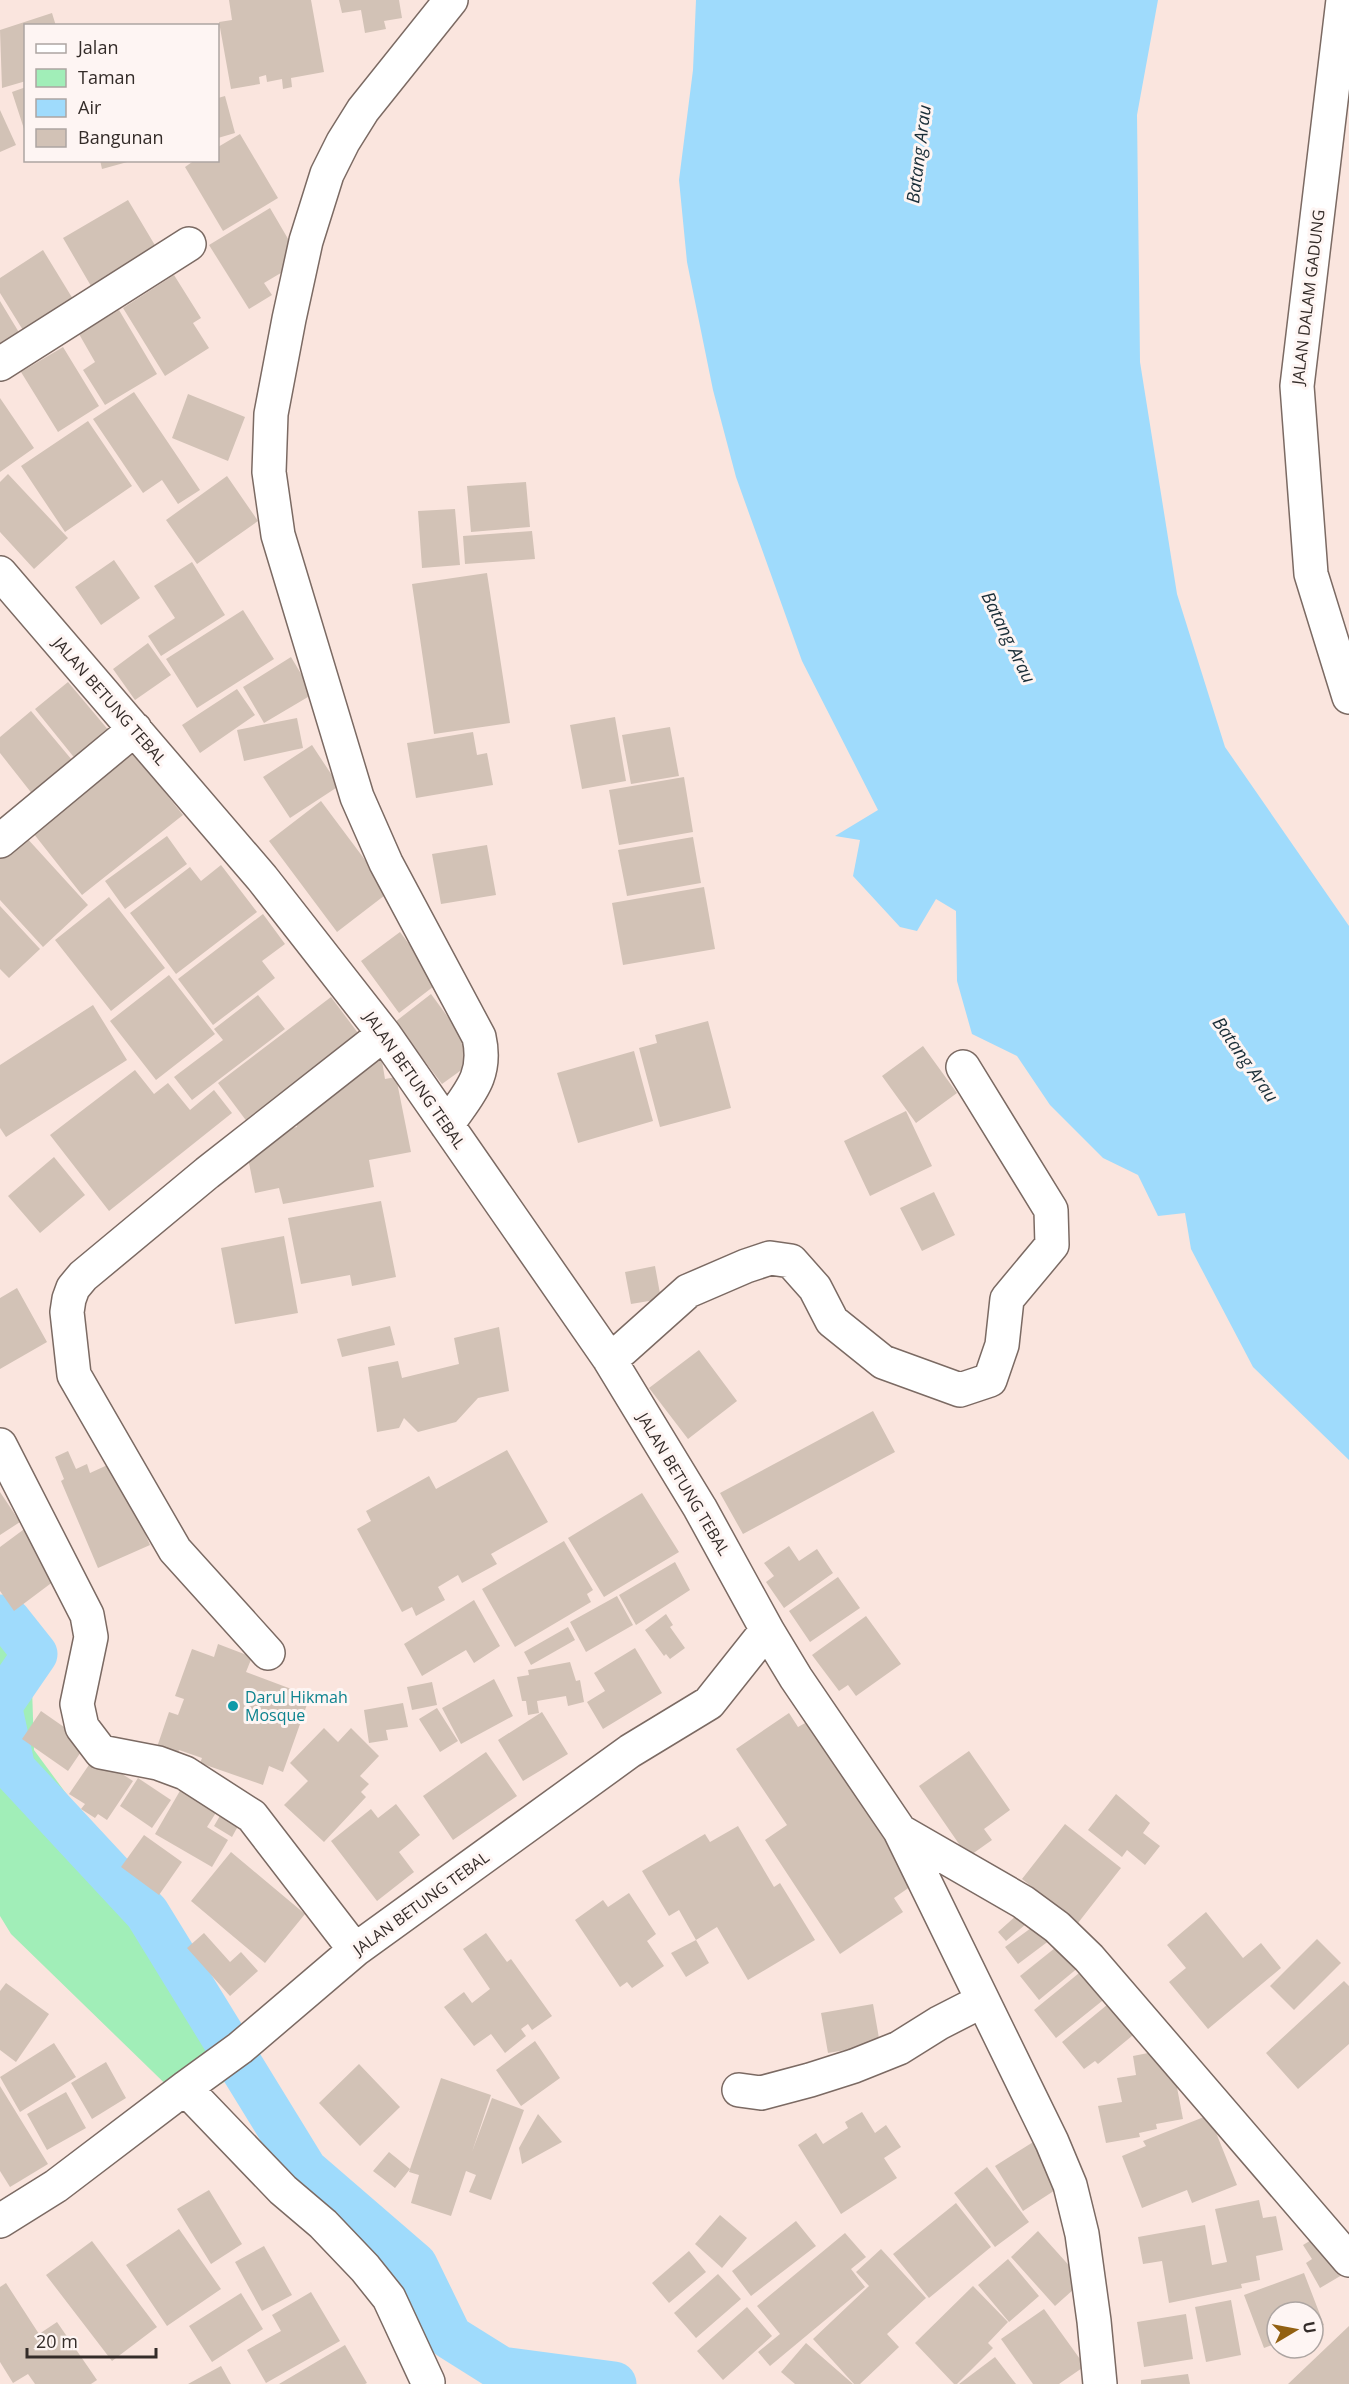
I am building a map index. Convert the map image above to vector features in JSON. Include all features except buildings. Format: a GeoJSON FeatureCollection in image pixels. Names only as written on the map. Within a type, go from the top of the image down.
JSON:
{"type":"FeatureCollection","features":[{"type":"Feature","properties":{"kind":"street"},"geometry":{"type":"LineString","coordinates":[[447,1125],[479,1074],[482,1062],[479,1037],[386,863],[357,797],[278,535],[268,462],[271,414],[292,308],[306,241],[327,174],[363,110],[451,0]]}},
{"type":"Feature","properties":{"kind":"street","name":"JALAN DALAM GADUNG"},"geometry":{"type":"LineString","coordinates":[[1343,0],[1297,386],[1311,574],[1349,697]]}},
{"type":"Feature","properties":{"kind":"street"},"geometry":{"type":"LineString","coordinates":[[0,364],[189,244]]}},
{"type":"Feature","properties":{"kind":"street","name":"JALAN BETUNG TEBAL"},"geometry":{"type":"LineString","coordinates":[[0,573],[262,878],[384,1034],[608,1357],[700,1508],[767,1630],[709,1703],[630,1751],[355,1950],[240,2049],[56,2186],[0,2221]]}},
{"type":"Feature","properties":{"kind":"street"},"geometry":{"type":"LineString","coordinates":[[0,841],[135,729]]}},
{"type":"Feature","properties":{"kind":"street"},"geometry":{"type":"LineString","coordinates":[[268,1653],[175,1550],[74,1376],[68,1329],[69,1299],[73,1288],[83,1276],[207,1173],[384,1034]]}},
{"type":"Feature","properties":{"kind":"street"},"geometry":{"type":"LineString","coordinates":[[608,1357],[622,1350],[688,1291],[770,1258],[790,1262],[815,1288],[832,1321],[883,1362],[960,1390],[990,1380],[1002,1345],[1007,1299],[1052,1245],[1051,1210],[963,1067]]}},
{"type":"Feature","properties":{"kind":"street"},"geometry":{"type":"LineString","coordinates":[[0,1445],[87,1615],[91,1637],[77,1704],[82,1727],[101,1752],[158,1763],[185,1773],[252,1816],[355,1950]]}},
{"type":"Feature","properties":{"kind":"street"},"geometry":{"type":"LineString","coordinates":[[767,1630],[796,1678],[900,1831],[1052,2142],[1071,2186],[1084,2245],[1100,2384]]}},
{"type":"Feature","properties":{"kind":"street"},"geometry":{"type":"LineString","coordinates":[[900,1831],[1023,1902],[1057,1927],[1089,1958],[1349,2260]]}},
{"type":"Feature","properties":{"kind":"street"},"geometry":{"type":"LineString","coordinates":[[739,2090],[761,2092],[854,2066],[899,2048],[939,2023],[982,2001]]}},
{"type":"Feature","properties":{"kind":"street"},"geometry":{"type":"LineString","coordinates":[[194,2082],[283,2190],[322,2224],[365,2268],[389,2298],[428,2382]]}},
{"type":"Feature","properties":{"kind":"green space"},"geometry":{"type":"Polygon","coordinates":[[[0,1622],[30,1624],[34,1750],[263,2060],[186,2104],[11,1934],[0,1916],[0,1622]]]}},
{"type":"Feature","properties":{"kind":"water","name":"Batang Arau"},"geometry":{"type":"Polygon","coordinates":[[[696,0],[1158,0],[1137,115],[1140,362],[1177,594],[1225,747],[1349,926],[1349,1460],[1253,1367],[1191,1249],[1185,1213],[1158,1216],[1138,1175],[1103,1158],[1050,1105],[1017,1056],[972,1034],[957,981],[956,911],[936,899],[917,931],[900,927],[853,876],[860,840],[835,836],[878,810],[802,661],[736,477],[713,390],[687,262],[679,180],[693,70],[696,0]]]}},
{"type":"Feature","properties":{"kind":"waterway"},"geometry":{"type":"LineString","coordinates":[[0,1617],[8,1620],[35,1654],[0,1705]]}},
{"type":"Feature","properties":{"kind":"waterway"},"geometry":{"type":"LineString","coordinates":[[0,1709],[13,1769],[147,1913],[305,2170],[415,2265],[450,2337],[501,2369],[614,2384]]}},
{"type":"Feature","properties":{"kind":"place","name":"Darul Hikmah Mosque"},"geometry":{"type":"Point","coordinates":[233,1706]}}]}
